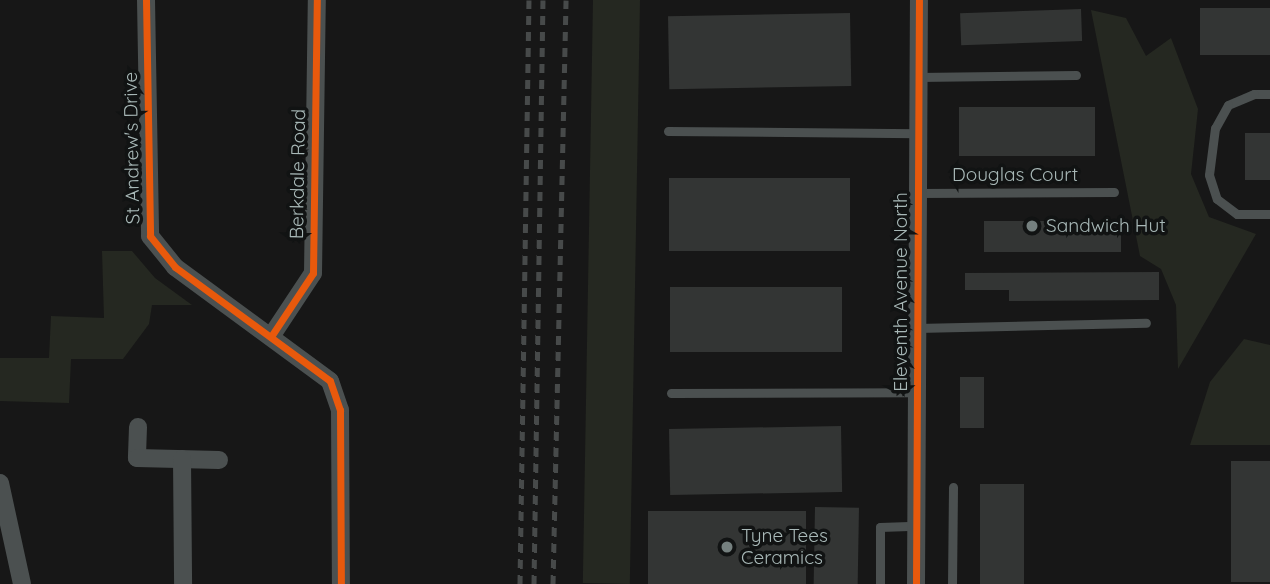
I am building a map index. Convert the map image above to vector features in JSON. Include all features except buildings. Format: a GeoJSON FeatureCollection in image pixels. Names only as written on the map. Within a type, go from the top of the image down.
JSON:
{"type":"FeatureCollection","features":[{"type":"Feature","properties":{"kind":"street","name":"St Andrew's Drive"},"geometry":{"type":"LineString","coordinates":[[146,0],[150,236],[175,267],[272,335],[330,381],[340,410],[341,584]]}},
{"type":"Feature","properties":{"kind":"street","name":"Berkdale Road"},"geometry":{"type":"LineString","coordinates":[[272,335],[313,272],[317,0]]}},
{"type":"Feature","properties":{"kind":"street","name":"Eleventh Avenue North"},"geometry":{"type":"LineString","coordinates":[[916,584],[919,0]]}},
{"type":"Feature","properties":{"kind":"street"},"geometry":{"type":"LineString","coordinates":[[138,427],[137,458],[219,460]]}},
{"type":"Feature","properties":{"kind":"street"},"geometry":{"type":"LineString","coordinates":[[182,458],[183,584]]}},
{"type":"Feature","properties":{"kind":"street"},"geometry":{"type":"LineString","coordinates":[[0,483],[22,584]]}},
{"type":"Feature","properties":{"kind":"lane"},"geometry":{"type":"LineString","coordinates":[[918,77],[1076,75]]}},
{"type":"Feature","properties":{"kind":"lane"},"geometry":{"type":"LineString","coordinates":[[1270,94],[1254,94],[1228,105],[1215,128],[1209,175],[1217,199],[1237,214],[1270,214]]}},
{"type":"Feature","properties":{"kind":"lane"},"geometry":{"type":"LineString","coordinates":[[668,131],[918,133]]}},
{"type":"Feature","properties":{"kind":"lane","name":"Douglas Court"},"geometry":{"type":"LineString","coordinates":[[918,194],[1114,192]]}},
{"type":"Feature","properties":{"kind":"lane"},"geometry":{"type":"LineString","coordinates":[[917,327],[1146,323]]}},
{"type":"Feature","properties":{"kind":"lane"},"geometry":{"type":"LineString","coordinates":[[671,393],[917,392]]}},
{"type":"Feature","properties":{"kind":"lane"},"geometry":{"type":"LineString","coordinates":[[952,584],[953,487]]}},
{"type":"Feature","properties":{"kind":"lane"},"geometry":{"type":"LineString","coordinates":[[880,584],[880,527],[916,526]]}},
{"type":"Feature","properties":{"kind":"shaded area"},"geometry":{"type":"Polygon","coordinates":[[[593,0],[640,0],[630,584],[583,583],[593,0]]]}},
{"type":"Feature","properties":{"kind":"shaded area"},"geometry":{"type":"Polygon","coordinates":[[[1091,10],[1126,18],[1146,56],[1171,38],[1198,109],[1191,174],[1209,217],[1256,234],[1178,369],[1176,305],[1161,269],[1140,256],[1091,10]]]}},
{"type":"Feature","properties":{"kind":"shaded area"},"geometry":{"type":"Polygon","coordinates":[[[102,251],[132,251],[155,278],[192,305],[152,305],[149,324],[123,359],[71,359],[69,403],[0,401],[0,358],[49,358],[51,316],[104,318],[102,251]]]}},
{"type":"Feature","properties":{"kind":"shaded area"},"geometry":{"type":"Polygon","coordinates":[[[1244,339],[1270,345],[1270,445],[1190,445],[1210,382],[1244,339]]]}},
{"type":"Feature","properties":{"kind":"railway"},"geometry":{"type":"LineString","coordinates":[[520,584],[529,0]]}},
{"type":"Feature","properties":{"kind":"railway"},"geometry":{"type":"LineString","coordinates":[[534,584],[543,0]]}},
{"type":"Feature","properties":{"kind":"railway"},"geometry":{"type":"LineString","coordinates":[[553,584],[566,0]]}},
{"type":"Feature","properties":{"kind":"cycle path"},"geometry":{"type":"LineString","coordinates":[[146,0],[150,236],[175,267],[330,381],[340,410],[341,584]]}},
{"type":"Feature","properties":{"kind":"cycle path"},"geometry":{"type":"LineString","coordinates":[[272,335],[313,273],[317,0]]}},
{"type":"Feature","properties":{"kind":"cycle path"},"geometry":{"type":"LineString","coordinates":[[916,584],[919,0]]}},
{"type":"Feature","properties":{"kind":"place","name":"Sandwich Hut"},"geometry":{"type":"Point","coordinates":[1032,226]}},
{"type":"Feature","properties":{"kind":"place","name":"Tyne Tees Ceramics"},"geometry":{"type":"Point","coordinates":[727,547]}}]}
